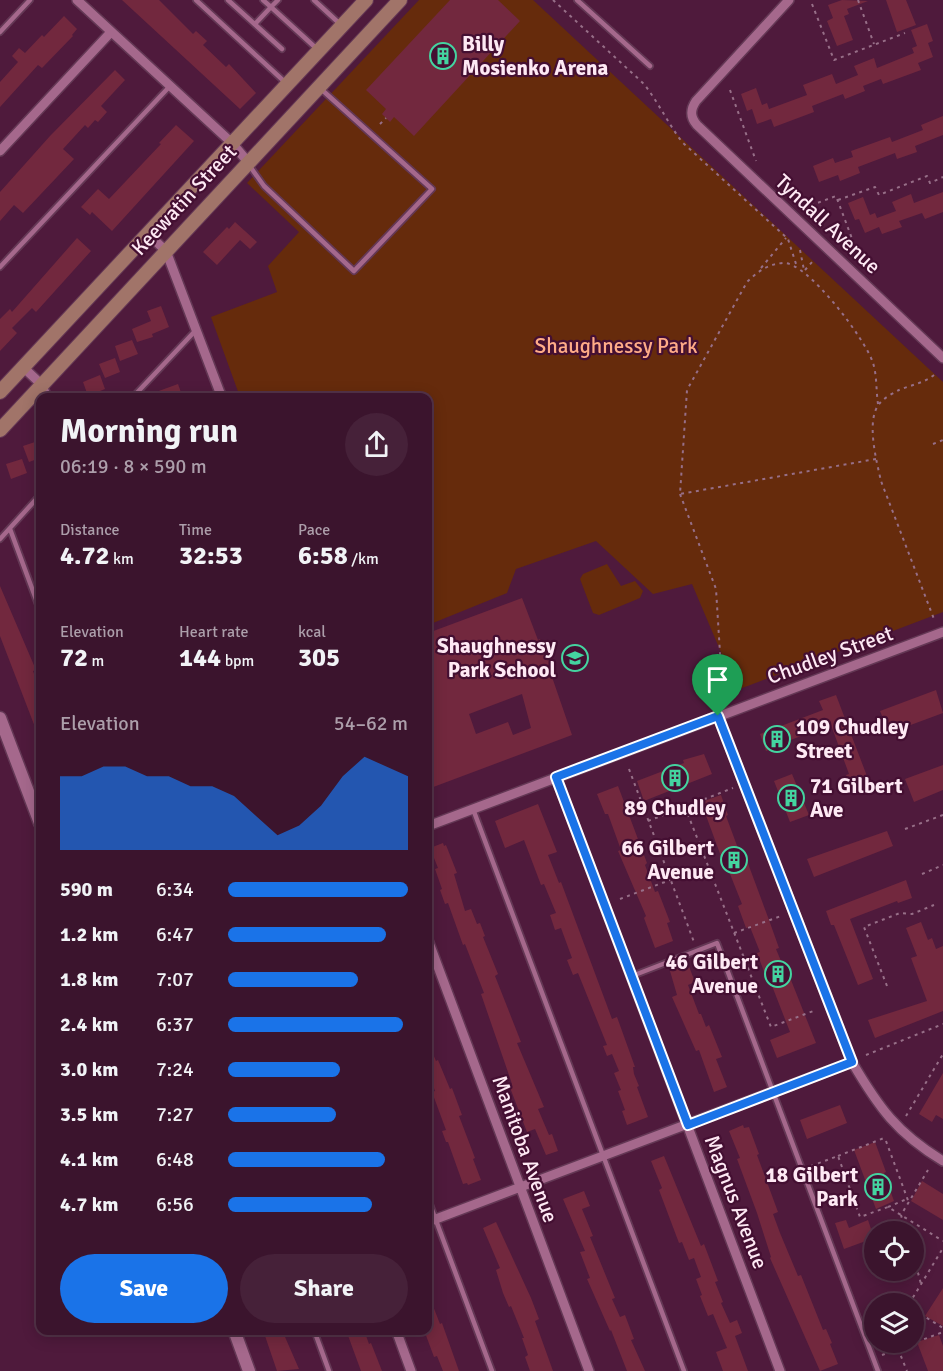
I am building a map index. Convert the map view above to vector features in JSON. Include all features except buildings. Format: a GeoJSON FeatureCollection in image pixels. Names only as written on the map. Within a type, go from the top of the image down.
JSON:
{"type":"FeatureCollection","features":[{"type":"Feature","properties":{"kind":"main road","name":"Keewatin Street"},"geometry":{"type":"LineString","coordinates":[[0,392],[366,0]]}},
{"type":"Feature","properties":{"kind":"main road","name":"Keewatin Street"},"geometry":{"type":"LineString","coordinates":[[45,391],[166,251],[400,0]]}},
{"type":"Feature","properties":{"kind":"main road","name":"Keewatin Street"},"geometry":{"type":"LineString","coordinates":[[0,430],[36,399]]}},
{"type":"Feature","properties":{"kind":"street"},"geometry":{"type":"LineString","coordinates":[[78,0],[232,143],[248,162]]}},
{"type":"Feature","properties":{"kind":"street","name":"Tyndall Avenue"},"geometry":{"type":"LineString","coordinates":[[789,0],[696,101],[691,114],[697,125],[943,358]]}},
{"type":"Feature","properties":{"kind":"street"},"geometry":{"type":"LineString","coordinates":[[0,151],[111,32]]}},
{"type":"Feature","properties":{"kind":"street"},"geometry":{"type":"LineString","coordinates":[[148,234],[166,251],[220,393]]}},
{"type":"Feature","properties":{"kind":"street"},"geometry":{"type":"LineString","coordinates":[[23,367],[45,391]]}},
{"type":"Feature","properties":{"kind":"street","name":"Chudley Street"},"geometry":{"type":"LineString","coordinates":[[432,825],[943,632]]}},
{"type":"Feature","properties":{"kind":"street"},"geometry":{"type":"LineString","coordinates":[[718,716],[852,1062],[878,1105],[898,1128],[923,1149],[943,1161]]}},
{"type":"Feature","properties":{"kind":"street"},"geometry":{"type":"LineString","coordinates":[[0,718],[36,812]]}},
{"type":"Feature","properties":{"kind":"street","name":"Magnus Avenue"},"geometry":{"type":"LineString","coordinates":[[556,777],[780,1371]]}},
{"type":"Feature","properties":{"kind":"street","name":"Manitoba Avenue"},"geometry":{"type":"LineString","coordinates":[[432,951],[589,1371]]}},
{"type":"Feature","properties":{"kind":"street"},"geometry":{"type":"LineString","coordinates":[[432,1221],[852,1062]]}},
{"type":"Feature","properties":{"kind":"street"},"geometry":{"type":"LineString","coordinates":[[236,1335],[249,1371]]}},
{"type":"Feature","properties":{"kind":"street"},"geometry":{"type":"LineString","coordinates":[[398,1335],[411,1371]]}},
{"type":"Feature","properties":{"kind":"lane"},"geometry":{"type":"LineString","coordinates":[[0,32],[30,0]]}},
{"type":"Feature","properties":{"kind":"lane"},"geometry":{"type":"LineString","coordinates":[[196,0],[287,84]]}},
{"type":"Feature","properties":{"kind":"lane"},"geometry":{"type":"LineString","coordinates":[[228,0],[282,49]]}},
{"type":"Feature","properties":{"kind":"lane"},"geometry":{"type":"LineString","coordinates":[[263,0],[319,50]]}},
{"type":"Feature","properties":{"kind":"lane"},"geometry":{"type":"LineString","coordinates":[[255,24],[278,0]]}},
{"type":"Feature","properties":{"kind":"lane"},"geometry":{"type":"LineString","coordinates":[[314,0],[342,26]]}},
{"type":"Feature","properties":{"kind":"lane"},"geometry":{"type":"LineString","coordinates":[[577,0],[650,66]]}},
{"type":"Feature","properties":{"kind":"lane"},"geometry":{"type":"LineString","coordinates":[[0,267],[170,86]]}},
{"type":"Feature","properties":{"kind":"lane"},"geometry":{"type":"LineString","coordinates":[[248,162],[264,186],[354,271],[432,189],[320,87]]}},
{"type":"Feature","properties":{"kind":"lane"},"geometry":{"type":"LineString","coordinates":[[137,393],[196,330]]}},
{"type":"Feature","properties":{"kind":"lane"},"geometry":{"type":"LineString","coordinates":[[0,539],[36,500]]}},
{"type":"Feature","properties":{"kind":"lane"},"geometry":{"type":"LineString","coordinates":[[10,529],[36,599]]}},
{"type":"Feature","properties":{"kind":"lane"},"geometry":{"type":"LineString","coordinates":[[474,809],[684,1371]]}},
{"type":"Feature","properties":{"kind":"lane"},"geometry":{"type":"LineString","coordinates":[[632,976],[717,943],[878,1371]]}},
{"type":"Feature","properties":{"kind":"lane"},"geometry":{"type":"LineString","coordinates":[[432,1223],[492,1371]]}},
{"type":"Feature","properties":{"kind":"lane"},"geometry":{"type":"LineString","coordinates":[[316,1335],[329,1371]]}},
{"type":"Feature","properties":{"kind":"path"},"geometry":{"type":"LineString","coordinates":[[553,0],[644,84],[682,142],[787,239],[798,268]]}},
{"type":"Feature","properties":{"kind":"path"},"geometry":{"type":"LineString","coordinates":[[858,0],[874,44]]}},
{"type":"Feature","properties":{"kind":"path"},"geometry":{"type":"LineString","coordinates":[[812,4],[834,60],[905,33]]}},
{"type":"Feature","properties":{"kind":"path"},"geometry":{"type":"LineString","coordinates":[[730,90],[756,161]]}},
{"type":"Feature","properties":{"kind":"path"},"geometry":{"type":"LineString","coordinates":[[380,124],[386,118]]}},
{"type":"Feature","properties":{"kind":"path"},"geometry":{"type":"LineString","coordinates":[[838,200],[875,186],[879,195],[927,176],[930,183],[943,177]]}},
{"type":"Feature","properties":{"kind":"path"},"geometry":{"type":"LineString","coordinates":[[804,208],[836,196],[861,260]]}},
{"type":"Feature","properties":{"kind":"path"},"geometry":{"type":"LineString","coordinates":[[729,696],[721,669],[716,589],[680,494],[687,390],[747,282],[787,239]]}},
{"type":"Feature","properties":{"kind":"path"},"geometry":{"type":"LineString","coordinates":[[801,250],[804,271]]}},
{"type":"Feature","properties":{"kind":"path"},"geometry":{"type":"LineString","coordinates":[[804,271],[813,261]]}},
{"type":"Feature","properties":{"kind":"path"},"geometry":{"type":"LineString","coordinates":[[760,269],[784,262],[804,271],[843,312],[861,337],[873,363],[878,404],[872,426],[881,481],[934,619]]}},
{"type":"Feature","properties":{"kind":"path"},"geometry":{"type":"LineString","coordinates":[[878,404],[897,391],[927,380],[934,375]]}},
{"type":"Feature","properties":{"kind":"path"},"geometry":{"type":"LineString","coordinates":[[933,444],[943,440]]}},
{"type":"Feature","properties":{"kind":"path"},"geometry":{"type":"LineString","coordinates":[[680,494],[876,459]]}},
{"type":"Feature","properties":{"kind":"path"},"geometry":{"type":"LineString","coordinates":[[628,769],[695,945]]}},
{"type":"Feature","properties":{"kind":"path"},"geometry":{"type":"LineString","coordinates":[[648,820],[733,788]]}},
{"type":"Feature","properties":{"kind":"path"},"geometry":{"type":"LineString","coordinates":[[685,807],[771,1027],[816,1010]]}},
{"type":"Feature","properties":{"kind":"path"},"geometry":{"type":"LineString","coordinates":[[905,829],[943,814]]}},
{"type":"Feature","properties":{"kind":"path"},"geometry":{"type":"LineString","coordinates":[[922,874],[943,866]]}},
{"type":"Feature","properties":{"kind":"path"},"geometry":{"type":"LineString","coordinates":[[620,899],[670,879]]}},
{"type":"Feature","properties":{"kind":"path"},"geometry":{"type":"LineString","coordinates":[[887,986],[864,927],[900,913],[912,914],[934,905]]}},
{"type":"Feature","properties":{"kind":"path"},"geometry":{"type":"LineString","coordinates":[[734,933],[781,916]]}},
{"type":"Feature","properties":{"kind":"path"},"geometry":{"type":"LineString","coordinates":[[866,1055],[943,1024]]}},
{"type":"Feature","properties":{"kind":"path"},"geometry":{"type":"LineString","coordinates":[[906,1116],[943,1054]]}},
{"type":"Feature","properties":{"kind":"path"},"geometry":{"type":"LineString","coordinates":[[803,1169],[885,1139],[908,1201]]}},
{"type":"Feature","properties":{"kind":"path"},"geometry":{"type":"LineString","coordinates":[[838,1156],[860,1217],[908,1201]]}},
{"type":"Feature","properties":{"kind":"path"},"geometry":{"type":"LineString","coordinates":[[903,1221],[901,1215],[928,1170]]}},
{"type":"Feature","properties":{"kind":"path"},"geometry":{"type":"LineString","coordinates":[[888,1207],[943,1240]]}},
{"type":"Feature","properties":{"kind":"path"},"geometry":{"type":"LineString","coordinates":[[916,1293],[943,1248]]}},
{"type":"Feature","properties":{"kind":"path"},"geometry":{"type":"LineString","coordinates":[[924,1317],[943,1330]]}},
{"type":"Feature","properties":{"kind":"path"},"geometry":{"type":"LineString","coordinates":[[924,1338],[943,1330]]}},
{"type":"Feature","properties":{"kind":"path"},"geometry":{"type":"LineString","coordinates":[[873,1358],[887,1353]]}},
{"type":"Feature","properties":{"kind":"path"},"geometry":{"type":"LineString","coordinates":[[900,1353],[907,1371]]}},
{"type":"Feature","properties":{"kind":"green space","name":"Shaughnessy Park"},"geometry":{"type":"Polygon","coordinates":[[[419,0],[533,0],[943,382],[943,612],[737,690],[692,584],[653,594],[596,541],[516,569],[507,593],[432,623],[432,393],[239,393],[211,317],[277,292],[268,266],[299,232],[247,183],[419,0]]]}},
{"type":"Feature","properties":{"kind":"green space"},"geometry":{"type":"Polygon","coordinates":[[[607,564],[621,586],[635,581],[643,591],[640,598],[599,615],[593,613],[580,579],[583,574],[607,564]]]}},
{"type":"Feature","properties":{"kind":"place","name":"Billy Mosienko Arena"},"geometry":{"type":"Point","coordinates":[443,56]}},
{"type":"Feature","properties":{"kind":"place","name":"Shaughnessy Park School"},"geometry":{"type":"Point","coordinates":[575,658]}},
{"type":"Feature","properties":{"kind":"place","name":"109 Chudley Street"},"geometry":{"type":"Point","coordinates":[777,739]}},
{"type":"Feature","properties":{"kind":"place","name":"89 Chudley"},"geometry":{"type":"Point","coordinates":[675,778]}},
{"type":"Feature","properties":{"kind":"place","name":"71 Gilbert Ave"},"geometry":{"type":"Point","coordinates":[791,798]}},
{"type":"Feature","properties":{"kind":"place","name":"66 Gilbert Avenue"},"geometry":{"type":"Point","coordinates":[734,860]}},
{"type":"Feature","properties":{"kind":"place","name":"46 Gilbert Avenue"},"geometry":{"type":"Point","coordinates":[778,974]}},
{"type":"Feature","properties":{"kind":"place","name":"18 Gilbert Park"},"geometry":{"type":"Point","coordinates":[878,1187]}},
{"type":"Feature","properties":{"kind":"route"},"geometry":{"type":"LineString","coordinates":[[718,716],[852,1062],[688,1125],[556,777],[718,716]]}}]}
